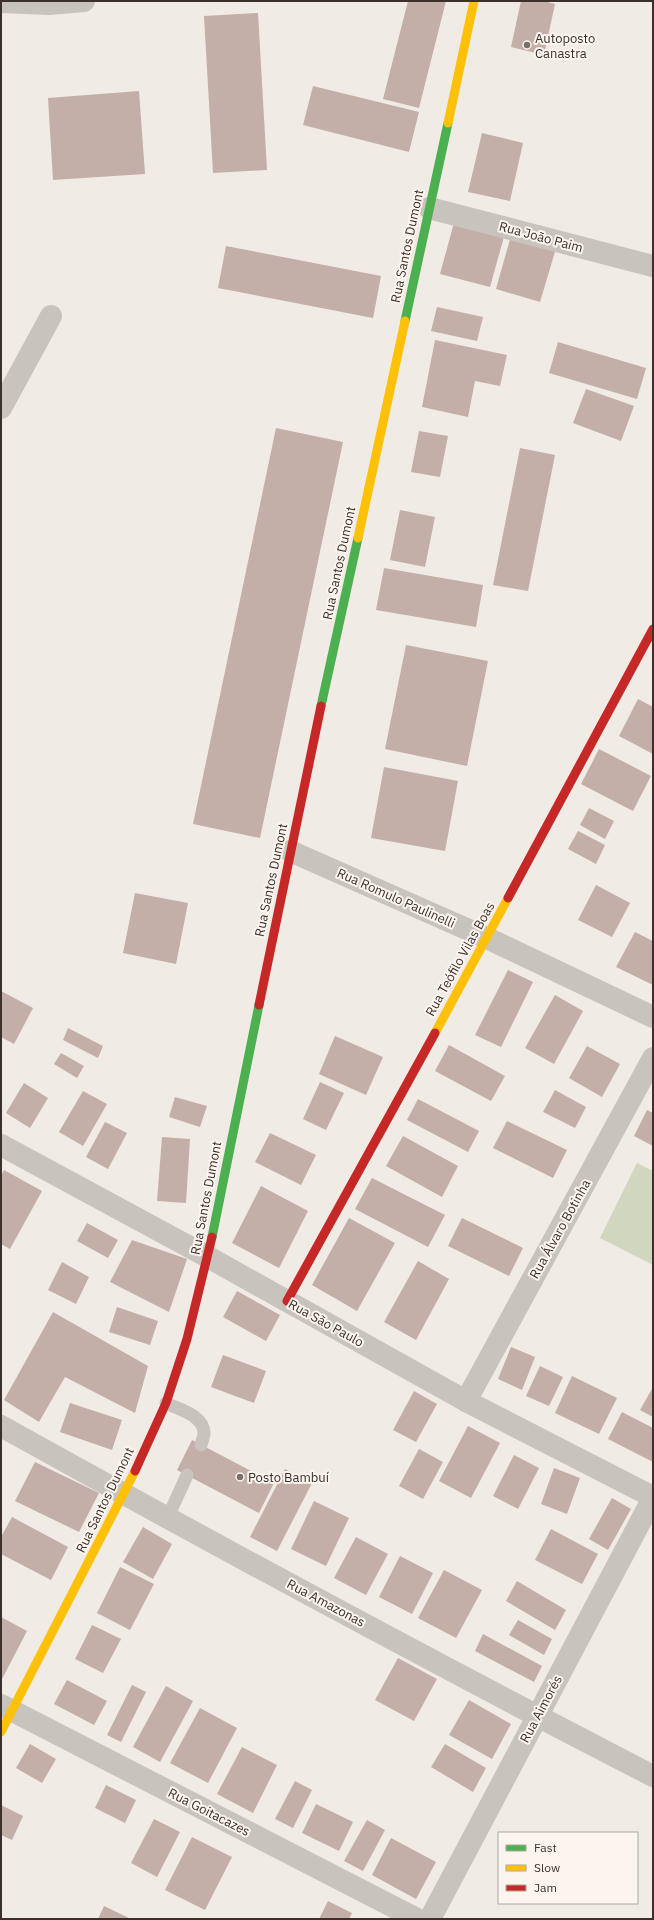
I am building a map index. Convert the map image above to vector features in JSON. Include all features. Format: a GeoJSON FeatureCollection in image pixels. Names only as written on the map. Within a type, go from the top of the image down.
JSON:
{"type":"FeatureCollection","features":[{"type":"Feature","properties":{"kind":"main road","name":"Rua Santos Dumont"},"geometry":{"type":"LineString","coordinates":[[1,1732],[7,1708],[124,1494],[166,1403],[187,1339],[208,1257],[290,850],[474,1]]}},
{"type":"Feature","properties":{"kind":"main road","name":"Rua Teófilo Vilas Boas"},"geometry":{"type":"LineString","coordinates":[[287,1300],[487,938],[573,775],[653,629]]}},
{"type":"Feature","properties":{"kind":"street"},"geometry":{"type":"LineString","coordinates":[[1,2],[84,1]]}},
{"type":"Feature","properties":{"kind":"street","name":"Rua João Paim"},"geometry":{"type":"LineString","coordinates":[[429,208],[653,266]]}},
{"type":"Feature","properties":{"kind":"street"},"geometry":{"type":"LineString","coordinates":[[1,408],[51,316]]}},
{"type":"Feature","properties":{"kind":"street","name":"Rua Romulo Paulinelli"},"geometry":{"type":"LineString","coordinates":[[290,850],[487,938],[653,1017]]}},
{"type":"Feature","properties":{"kind":"street","name":"Rua Álvaro Botinha"},"geometry":{"type":"LineString","coordinates":[[466,1401],[653,1058]]}},
{"type":"Feature","properties":{"kind":"street","name":"Rua São Paulo"},"geometry":{"type":"LineString","coordinates":[[1,1145],[287,1300],[466,1401],[653,1498]]}},
{"type":"Feature","properties":{"kind":"street","name":"Rua Amazonas"},"geometry":{"type":"LineString","coordinates":[[1,1426],[124,1494],[537,1716],[653,1776]]}},
{"type":"Feature","properties":{"kind":"street","name":"Rua Aimorés"},"geometry":{"type":"LineString","coordinates":[[430,1919],[653,1498]]}},
{"type":"Feature","properties":{"kind":"street","name":"Rua Goitacazes"},"geometry":{"type":"LineString","coordinates":[[7,1708],[417,1919]]}},
{"type":"Feature","properties":{"kind":"lane"},"geometry":{"type":"LineString","coordinates":[[166,1403],[195,1417],[202,1423],[204,1432],[201,1445]]}},
{"type":"Feature","properties":{"kind":"lane"},"geometry":{"type":"LineString","coordinates":[[168,1517],[187,1475]]}},
{"type":"Feature","properties":{"kind":"green space"},"geometry":{"type":"Polygon","coordinates":[[[637,1163],[653,1171],[653,1265],[600,1238],[637,1163]]]}},
{"type":"Feature","properties":{"kind":"building"},"geometry":{"type":"Polygon","coordinates":[[[408,1],[446,1],[419,108],[383,99],[408,1]]]}},
{"type":"Feature","properties":{"kind":"building"},"geometry":{"type":"Polygon","coordinates":[[[521,1],[544,1],[555,4],[544,55],[511,47],[521,1]]]}},
{"type":"Feature","properties":{"kind":"building"},"geometry":{"type":"Polygon","coordinates":[[[258,13],[267,170],[213,173],[204,16],[258,13]]]}},
{"type":"Feature","properties":{"kind":"building"},"geometry":{"type":"Polygon","coordinates":[[[313,86],[419,112],[409,152],[303,125],[313,86]]]}},
{"type":"Feature","properties":{"kind":"building"},"geometry":{"type":"Polygon","coordinates":[[[139,91],[145,174],[53,180],[48,98],[139,91]]]}},
{"type":"Feature","properties":{"kind":"building"},"geometry":{"type":"Polygon","coordinates":[[[482,133],[523,143],[510,201],[468,192],[482,133]]]}},
{"type":"Feature","properties":{"kind":"building"},"geometry":{"type":"Polygon","coordinates":[[[455,219],[505,233],[490,287],[440,274],[455,219]]]}},
{"type":"Feature","properties":{"kind":"building"},"geometry":{"type":"Polygon","coordinates":[[[512,232],[557,245],[540,302],[496,289],[512,232]]]}},
{"type":"Feature","properties":{"kind":"building"},"geometry":{"type":"Polygon","coordinates":[[[226,246],[381,276],[373,318],[218,288],[226,246]]]}},
{"type":"Feature","properties":{"kind":"building"},"geometry":{"type":"Polygon","coordinates":[[[437,307],[483,317],[477,341],[431,331],[437,307]]]}},
{"type":"Feature","properties":{"kind":"building"},"geometry":{"type":"Polygon","coordinates":[[[435,340],[507,355],[500,386],[475,381],[468,417],[422,407],[435,340]]]}},
{"type":"Feature","properties":{"kind":"building"},"geometry":{"type":"Polygon","coordinates":[[[558,342],[646,368],[637,399],[549,373],[558,342]]]}},
{"type":"Feature","properties":{"kind":"building"},"geometry":{"type":"Polygon","coordinates":[[[586,389],[634,406],[621,441],[573,423],[586,389]]]}},
{"type":"Feature","properties":{"kind":"building"},"geometry":{"type":"Polygon","coordinates":[[[276,428],[343,442],[260,838],[193,824],[276,428]]]}},
{"type":"Feature","properties":{"kind":"building"},"geometry":{"type":"Polygon","coordinates":[[[419,431],[448,436],[440,477],[411,472],[419,431]]]}},
{"type":"Feature","properties":{"kind":"building"},"geometry":{"type":"Polygon","coordinates":[[[520,448],[555,455],[528,591],[493,585],[520,448]]]}},
{"type":"Feature","properties":{"kind":"building"},"geometry":{"type":"Polygon","coordinates":[[[400,510],[435,517],[425,567],[390,560],[400,510]]]}},
{"type":"Feature","properties":{"kind":"building"},"geometry":{"type":"Polygon","coordinates":[[[384,568],[483,585],[476,627],[376,610],[384,568]]]}},
{"type":"Feature","properties":{"kind":"building"},"geometry":{"type":"Polygon","coordinates":[[[406,645],[488,661],[467,766],[385,749],[406,645]]]}},
{"type":"Feature","properties":{"kind":"building"},"geometry":{"type":"Polygon","coordinates":[[[638,699],[653,707],[653,754],[619,736],[638,699]]]}},
{"type":"Feature","properties":{"kind":"building"},"geometry":{"type":"Polygon","coordinates":[[[599,749],[651,776],[633,811],[581,784],[599,749]]]}},
{"type":"Feature","properties":{"kind":"building"},"geometry":{"type":"Polygon","coordinates":[[[384,767],[458,781],[445,851],[371,838],[384,767]]]}},
{"type":"Feature","properties":{"kind":"building"},"geometry":{"type":"Polygon","coordinates":[[[589,808],[614,821],[605,839],[580,825],[589,808]]]}},
{"type":"Feature","properties":{"kind":"building"},"geometry":{"type":"Polygon","coordinates":[[[578,831],[605,845],[596,864],[568,849],[578,831]]]}},
{"type":"Feature","properties":{"kind":"building"},"geometry":{"type":"Polygon","coordinates":[[[596,885],[630,903],[612,937],[578,920],[596,885]]]}},
{"type":"Feature","properties":{"kind":"building"},"geometry":{"type":"Polygon","coordinates":[[[135,893],[188,903],[176,964],[123,953],[135,893]]]}},
{"type":"Feature","properties":{"kind":"building"},"geometry":{"type":"Polygon","coordinates":[[[635,932],[653,941],[653,985],[616,967],[635,932]]]}},
{"type":"Feature","properties":{"kind":"building"},"geometry":{"type":"Polygon","coordinates":[[[508,970],[533,982],[501,1047],[475,1035],[508,970]]]}},
{"type":"Feature","properties":{"kind":"building"},"geometry":{"type":"Polygon","coordinates":[[[1,991],[33,1008],[14,1044],[1,1037],[1,991]]]}},
{"type":"Feature","properties":{"kind":"building"},"geometry":{"type":"Polygon","coordinates":[[[555,995],[583,1011],[554,1064],[525,1048],[555,995]]]}},
{"type":"Feature","properties":{"kind":"building"},"geometry":{"type":"Polygon","coordinates":[[[68,1028],[103,1046],[98,1058],[63,1040],[68,1028]]]}},
{"type":"Feature","properties":{"kind":"building"},"geometry":{"type":"Polygon","coordinates":[[[335,1036],[383,1057],[366,1095],[319,1074],[335,1036]]]}},
{"type":"Feature","properties":{"kind":"building"},"geometry":{"type":"Polygon","coordinates":[[[449,1045],[505,1076],[491,1101],[435,1071],[449,1045]]]}},
{"type":"Feature","properties":{"kind":"building"},"geometry":{"type":"Polygon","coordinates":[[[587,1046],[620,1064],[602,1097],[569,1078],[587,1046]]]}},
{"type":"Feature","properties":{"kind":"building"},"geometry":{"type":"Polygon","coordinates":[[[61,1053],[84,1066],[77,1078],[54,1064],[61,1053]]]}},
{"type":"Feature","properties":{"kind":"building"},"geometry":{"type":"Polygon","coordinates":[[[320,1082],[344,1093],[326,1130],[303,1119],[320,1082]]]}},
{"type":"Feature","properties":{"kind":"building"},"geometry":{"type":"Polygon","coordinates":[[[24,1083],[48,1098],[30,1128],[6,1113],[24,1083]]]}},
{"type":"Feature","properties":{"kind":"building"},"geometry":{"type":"Polygon","coordinates":[[[555,1090],[586,1107],[575,1128],[543,1112],[555,1090]]]}},
{"type":"Feature","properties":{"kind":"building"},"geometry":{"type":"Polygon","coordinates":[[[83,1091],[107,1104],[83,1146],[59,1132],[83,1091]]]}},
{"type":"Feature","properties":{"kind":"building"},"geometry":{"type":"Polygon","coordinates":[[[175,1097],[207,1106],[200,1127],[169,1117],[175,1097]]]}},
{"type":"Feature","properties":{"kind":"building"},"geometry":{"type":"Polygon","coordinates":[[[418,1099],[479,1131],[468,1152],[407,1120],[418,1099]]]}},
{"type":"Feature","properties":{"kind":"building"},"geometry":{"type":"Polygon","coordinates":[[[647,1110],[653,1113],[653,1146],[634,1136],[647,1110]]]}},
{"type":"Feature","properties":{"kind":"building"},"geometry":{"type":"Polygon","coordinates":[[[507,1121],[567,1150],[553,1178],[493,1148],[507,1121]]]}},
{"type":"Feature","properties":{"kind":"building"},"geometry":{"type":"Polygon","coordinates":[[[105,1122],[127,1133],[108,1169],[86,1157],[105,1122]]]}},
{"type":"Feature","properties":{"kind":"building"},"geometry":{"type":"Polygon","coordinates":[[[270,1133],[316,1155],[301,1185],[255,1162],[270,1133]]]}},
{"type":"Feature","properties":{"kind":"building"},"geometry":{"type":"Polygon","coordinates":[[[403,1136],[458,1166],[442,1197],[386,1166],[403,1136]]]}},
{"type":"Feature","properties":{"kind":"building"},"geometry":{"type":"Polygon","coordinates":[[[162,1137],[190,1139],[186,1203],[157,1201],[162,1137]]]}},
{"type":"Feature","properties":{"kind":"building"},"geometry":{"type":"Polygon","coordinates":[[[4,1170],[42,1191],[10,1249],[1,1244],[1,1176],[4,1170]]]}},
{"type":"Feature","properties":{"kind":"building"},"geometry":{"type":"Polygon","coordinates":[[[372,1178],[445,1215],[428,1247],[355,1209],[372,1178]]]}},
{"type":"Feature","properties":{"kind":"building"},"geometry":{"type":"Polygon","coordinates":[[[261,1186],[308,1211],[279,1268],[232,1243],[261,1186]]]}},
{"type":"Feature","properties":{"kind":"building"},"geometry":{"type":"Polygon","coordinates":[[[349,1218],[395,1243],[357,1311],[312,1285],[349,1218]]]}},
{"type":"Feature","properties":{"kind":"building"},"geometry":{"type":"Polygon","coordinates":[[[462,1218],[523,1248],[509,1276],[448,1246],[462,1218]]]}},
{"type":"Feature","properties":{"kind":"building"},"geometry":{"type":"Polygon","coordinates":[[[87,1223],[118,1240],[108,1258],[77,1241],[87,1223]]]}},
{"type":"Feature","properties":{"kind":"building"},"geometry":{"type":"Polygon","coordinates":[[[132,1240],[187,1259],[169,1312],[110,1282],[132,1240]]]}},
{"type":"Feature","properties":{"kind":"building"},"geometry":{"type":"Polygon","coordinates":[[[418,1261],[449,1279],[416,1340],[384,1322],[418,1261]]]}},
{"type":"Feature","properties":{"kind":"building"},"geometry":{"type":"Polygon","coordinates":[[[62,1262],[89,1277],[76,1304],[48,1290],[62,1262]]]}},
{"type":"Feature","properties":{"kind":"building"},"geometry":{"type":"Polygon","coordinates":[[[237,1291],[280,1315],[266,1341],[223,1317],[237,1291]]]}},
{"type":"Feature","properties":{"kind":"building"},"geometry":{"type":"Polygon","coordinates":[[[117,1307],[158,1321],[150,1345],[109,1332],[117,1307]]]}},
{"type":"Feature","properties":{"kind":"building"},"geometry":{"type":"Polygon","coordinates":[[[53,1312],[148,1366],[135,1413],[65,1377],[39,1422],[4,1400],[53,1312]]]}},
{"type":"Feature","properties":{"kind":"building"},"geometry":{"type":"Polygon","coordinates":[[[511,1347],[535,1357],[522,1390],[498,1379],[511,1347]]]}},
{"type":"Feature","properties":{"kind":"building"},"geometry":{"type":"Polygon","coordinates":[[[223,1355],[266,1371],[254,1403],[211,1387],[223,1355]]]}},
{"type":"Feature","properties":{"kind":"building"},"geometry":{"type":"Polygon","coordinates":[[[540,1366],[563,1377],[549,1406],[526,1396],[540,1366]]]}},
{"type":"Feature","properties":{"kind":"building"},"geometry":{"type":"Polygon","coordinates":[[[572,1376],[617,1398],[599,1434],[555,1413],[572,1376]]]}},
{"type":"Feature","properties":{"kind":"building"},"geometry":{"type":"Polygon","coordinates":[[[653,1387],[653,1417],[640,1410],[653,1387]]]}},
{"type":"Feature","properties":{"kind":"building"},"geometry":{"type":"Polygon","coordinates":[[[414,1391],[437,1404],[416,1442],[393,1430],[414,1391]]]}},
{"type":"Feature","properties":{"kind":"building"},"geometry":{"type":"Polygon","coordinates":[[[70,1403],[122,1420],[112,1450],[60,1432],[70,1403]]]}},
{"type":"Feature","properties":{"kind":"building"},"geometry":{"type":"Polygon","coordinates":[[[622,1412],[653,1428],[653,1462],[608,1439],[622,1412]]]}},
{"type":"Feature","properties":{"kind":"building"},"geometry":{"type":"Polygon","coordinates":[[[468,1426],[500,1443],[471,1498],[439,1481],[468,1426]]]}},
{"type":"Feature","properties":{"kind":"building"},"geometry":{"type":"Polygon","coordinates":[[[192,1440],[274,1483],[259,1513],[177,1470],[192,1440]]]}},
{"type":"Feature","properties":{"kind":"building"},"geometry":{"type":"Polygon","coordinates":[[[419,1449],[443,1462],[423,1499],[399,1486],[419,1449]]]}},
{"type":"Feature","properties":{"kind":"building"},"geometry":{"type":"Polygon","coordinates":[[[514,1455],[539,1468],[518,1509],[493,1496],[514,1455]]]}},
{"type":"Feature","properties":{"kind":"building"},"geometry":{"type":"Polygon","coordinates":[[[35,1462],[99,1493],[79,1532],[15,1501],[35,1462]]]}},
{"type":"Feature","properties":{"kind":"building"},"geometry":{"type":"Polygon","coordinates":[[[554,1468],[580,1478],[567,1514],[541,1504],[554,1468]]]}},
{"type":"Feature","properties":{"kind":"building"},"geometry":{"type":"Polygon","coordinates":[[[285,1469],[312,1483],[277,1551],[250,1537],[285,1469]]]}},
{"type":"Feature","properties":{"kind":"building"},"geometry":{"type":"Polygon","coordinates":[[[612,1498],[631,1509],[608,1550],[589,1539],[612,1498]]]}},
{"type":"Feature","properties":{"kind":"building"},"geometry":{"type":"Polygon","coordinates":[[[314,1501],[349,1518],[326,1566],[291,1549],[314,1501]]]}},
{"type":"Feature","properties":{"kind":"building"},"geometry":{"type":"Polygon","coordinates":[[[12,1517],[68,1547],[51,1580],[1,1554],[1,1537],[12,1517]]]}},
{"type":"Feature","properties":{"kind":"building"},"geometry":{"type":"Polygon","coordinates":[[[143,1527],[172,1544],[153,1579],[123,1562],[143,1527]]]}},
{"type":"Feature","properties":{"kind":"building"},"geometry":{"type":"Polygon","coordinates":[[[551,1529],[598,1554],[582,1584],[535,1560],[551,1529]]]}},
{"type":"Feature","properties":{"kind":"building"},"geometry":{"type":"Polygon","coordinates":[[[356,1537],[388,1554],[366,1595],[334,1578],[356,1537]]]}},
{"type":"Feature","properties":{"kind":"building"},"geometry":{"type":"Polygon","coordinates":[[[400,1556],[433,1573],[412,1614],[379,1597],[400,1556]]]}},
{"type":"Feature","properties":{"kind":"building"},"geometry":{"type":"Polygon","coordinates":[[[120,1567],[154,1584],[130,1630],[97,1613],[120,1567]]]}},
{"type":"Feature","properties":{"kind":"building"},"geometry":{"type":"Polygon","coordinates":[[[444,1570],[482,1590],[456,1638],[418,1618],[444,1570]]]}},
{"type":"Feature","properties":{"kind":"building"},"geometry":{"type":"Polygon","coordinates":[[[517,1581],[566,1610],[555,1630],[506,1601],[517,1581]]]}},
{"type":"Feature","properties":{"kind":"building"},"geometry":{"type":"Polygon","coordinates":[[[1,1617],[27,1631],[1,1681],[1,1617]]]}},
{"type":"Feature","properties":{"kind":"building"},"geometry":{"type":"Polygon","coordinates":[[[518,1620],[552,1639],[544,1655],[509,1635],[518,1620]]]}},
{"type":"Feature","properties":{"kind":"building"},"geometry":{"type":"Polygon","coordinates":[[[92,1625],[121,1639],[103,1673],[75,1659],[92,1625]]]}},
{"type":"Feature","properties":{"kind":"building"},"geometry":{"type":"Polygon","coordinates":[[[483,1634],[542,1666],[534,1682],[475,1651],[483,1634]]]}},
{"type":"Feature","properties":{"kind":"building"},"geometry":{"type":"Polygon","coordinates":[[[398,1658],[437,1679],[414,1721],[375,1700],[398,1658]]]}},
{"type":"Feature","properties":{"kind":"building"},"geometry":{"type":"Polygon","coordinates":[[[67,1680],[107,1701],[94,1725],[54,1704],[67,1680]]]}},
{"type":"Feature","properties":{"kind":"building"},"geometry":{"type":"Polygon","coordinates":[[[132,1685],[146,1692],[121,1742],[107,1735],[132,1685]]]}},
{"type":"Feature","properties":{"kind":"building"},"geometry":{"type":"Polygon","coordinates":[[[166,1686],[193,1701],[160,1762],[133,1747],[166,1686]]]}},
{"type":"Feature","properties":{"kind":"building"},"geometry":{"type":"Polygon","coordinates":[[[469,1700],[511,1724],[492,1759],[449,1735],[469,1700]]]}},
{"type":"Feature","properties":{"kind":"building"},"geometry":{"type":"Polygon","coordinates":[[[200,1708],[237,1728],[208,1783],[170,1763],[200,1708]]]}},
{"type":"Feature","properties":{"kind":"building"},"geometry":{"type":"Polygon","coordinates":[[[30,1744],[56,1759],[42,1783],[16,1768],[30,1744]]]}},
{"type":"Feature","properties":{"kind":"building"},"geometry":{"type":"Polygon","coordinates":[[[445,1744],[486,1768],[473,1792],[431,1767],[445,1744]]]}},
{"type":"Feature","properties":{"kind":"building"},"geometry":{"type":"Polygon","coordinates":[[[242,1747],[277,1765],[253,1813],[217,1794],[242,1747]]]}},
{"type":"Feature","properties":{"kind":"building"},"geometry":{"type":"Polygon","coordinates":[[[295,1781],[312,1790],[293,1828],[275,1819],[295,1781]]]}},
{"type":"Feature","properties":{"kind":"building"},"geometry":{"type":"Polygon","coordinates":[[[106,1785],[136,1800],[125,1823],[95,1808],[106,1785]]]}},
{"type":"Feature","properties":{"kind":"building"},"geometry":{"type":"Polygon","coordinates":[[[316,1804],[353,1822],[339,1851],[302,1833],[316,1804]]]}},
{"type":"Feature","properties":{"kind":"building"},"geometry":{"type":"Polygon","coordinates":[[[1,1805],[23,1816],[12,1840],[1,1835],[1,1805]]]}},
{"type":"Feature","properties":{"kind":"building"},"geometry":{"type":"Polygon","coordinates":[[[154,1819],[180,1832],[157,1877],[131,1863],[154,1819]]]}},
{"type":"Feature","properties":{"kind":"building"},"geometry":{"type":"Polygon","coordinates":[[[367,1820],[385,1830],[363,1871],[344,1861],[367,1820]]]}},
{"type":"Feature","properties":{"kind":"building"},"geometry":{"type":"Polygon","coordinates":[[[192,1837],[232,1857],[205,1910],[165,1890],[192,1837]]]}},
{"type":"Feature","properties":{"kind":"building"},"geometry":{"type":"Polygon","coordinates":[[[391,1838],[436,1862],[416,1899],[372,1875],[391,1838]]]}},
{"type":"Feature","properties":{"kind":"building"},"geometry":{"type":"Polygon","coordinates":[[[328,1901],[352,1913],[349,1919],[319,1919],[328,1901]]]}},
{"type":"Feature","properties":{"kind":"building"},"geometry":{"type":"Polygon","coordinates":[[[104,1906],[131,1919],[98,1919],[104,1906]]]}},
{"type":"Feature","properties":{"kind":"traffic: fast"},"geometry":{"type":"LineString","coordinates":[[405,321],[448,123]]}},
{"type":"Feature","properties":{"kind":"traffic: fast"},"geometry":{"type":"LineString","coordinates":[[321,706],[358,538]]}},
{"type":"Feature","properties":{"kind":"traffic: fast"},"geometry":{"type":"LineString","coordinates":[[212,1237],[259,1005]]}},
{"type":"Feature","properties":{"kind":"traffic: slow"},"geometry":{"type":"LineString","coordinates":[[448,123],[474,1]]}},
{"type":"Feature","properties":{"kind":"traffic: slow"},"geometry":{"type":"LineString","coordinates":[[358,538],[405,321]]}},
{"type":"Feature","properties":{"kind":"traffic: slow"},"geometry":{"type":"LineString","coordinates":[[435,1033],[508,898]]}},
{"type":"Feature","properties":{"kind":"traffic: slow"},"geometry":{"type":"LineString","coordinates":[[1,1732],[135,1471]]}},
{"type":"Feature","properties":{"kind":"traffic: jam"},"geometry":{"type":"LineString","coordinates":[[508,898],[653,629]]}},
{"type":"Feature","properties":{"kind":"traffic: jam"},"geometry":{"type":"LineString","coordinates":[[259,1005],[321,706]]}},
{"type":"Feature","properties":{"kind":"traffic: jam"},"geometry":{"type":"LineString","coordinates":[[287,1301],[435,1033]]}},
{"type":"Feature","properties":{"kind":"traffic: jam"},"geometry":{"type":"LineString","coordinates":[[135,1471],[166,1403],[187,1339],[212,1237]]}},
{"type":"Feature","properties":{"kind":"place","name":"Autoposto Canastra"},"geometry":{"type":"Point","coordinates":[527,45]}},
{"type":"Feature","properties":{"kind":"place","name":"Posto Bambuí"},"geometry":{"type":"Point","coordinates":[240,1477]}}]}
